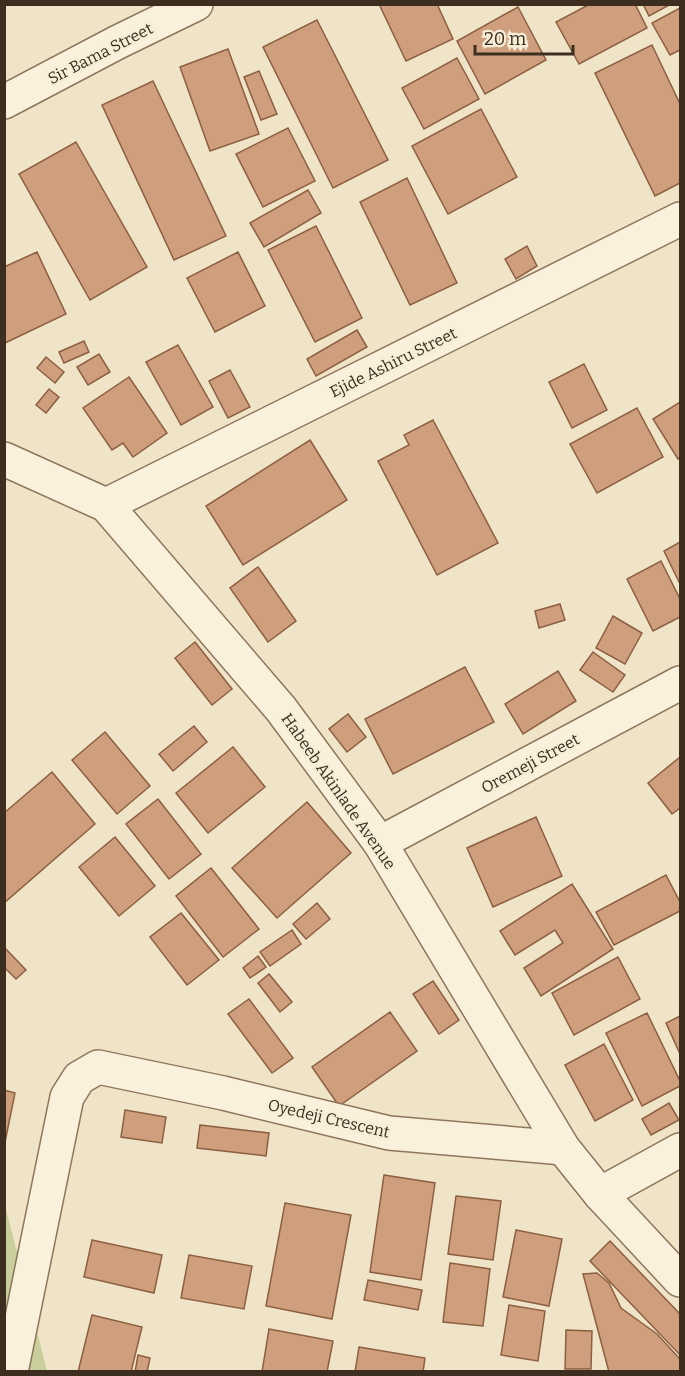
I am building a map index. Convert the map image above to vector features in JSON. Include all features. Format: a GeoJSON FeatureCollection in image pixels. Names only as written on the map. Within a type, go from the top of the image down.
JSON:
{"type":"FeatureCollection","features":[{"type":"Feature","properties":{"kind":"street","name":"Sir Bama Street"},"geometry":{"type":"LineString","coordinates":[[4,102],[196,4]]}},
{"type":"Feature","properties":{"kind":"street","name":"Ejide Ashiru Street"},"geometry":{"type":"LineString","coordinates":[[106,505],[681,219]]}},
{"type":"Feature","properties":{"kind":"street","name":"Habeeb Akinlade Avenue"},"geometry":{"type":"LineString","coordinates":[[4,459],[106,505],[281,709],[380,843],[563,1148],[600,1194],[681,1280]]}},
{"type":"Feature","properties":{"kind":"street","name":"Oremeji Street"},"geometry":{"type":"LineString","coordinates":[[380,843],[681,683]]}},
{"type":"Feature","properties":{"kind":"street","name":"Oyedeji Crescent"},"geometry":{"type":"LineString","coordinates":[[11,1371],[67,1097],[79,1078],[98,1067],[223,1093],[389,1133],[563,1148]]}},
{"type":"Feature","properties":{"kind":"street"},"geometry":{"type":"LineString","coordinates":[[600,1194],[681,1150]]}},
{"type":"Feature","properties":{"kind":"green space"},"geometry":{"type":"Polygon","coordinates":[[[5,1205],[47,1371],[5,1371],[5,1205]]]}},
{"type":"Feature","properties":{"kind":"building"},"geometry":{"type":"Polygon","coordinates":[[[379,4],[437,4],[453,39],[406,61],[379,4]]]}},
{"type":"Feature","properties":{"kind":"building"},"geometry":{"type":"Polygon","coordinates":[[[590,4],[635,4],[647,28],[579,64],[556,22],[590,4]]]}},
{"type":"Feature","properties":{"kind":"building"},"geometry":{"type":"Polygon","coordinates":[[[643,4],[671,4],[649,16],[643,4]]]}},
{"type":"Feature","properties":{"kind":"building"},"geometry":{"type":"Polygon","coordinates":[[[518,7],[546,60],[485,94],[457,41],[518,7]]]}},
{"type":"Feature","properties":{"kind":"building"},"geometry":{"type":"Polygon","coordinates":[[[680,8],[680,50],[670,55],[652,23],[680,8]]]}},
{"type":"Feature","properties":{"kind":"building"},"geometry":{"type":"Polygon","coordinates":[[[317,20],[388,160],[333,188],[263,47],[317,20]]]}},
{"type":"Feature","properties":{"kind":"building"},"geometry":{"type":"Polygon","coordinates":[[[652,45],[680,104],[680,183],[655,196],[595,73],[652,45]]]}},
{"type":"Feature","properties":{"kind":"building"},"geometry":{"type":"Polygon","coordinates":[[[228,49],[259,134],[210,151],[180,67],[228,49]]]}},
{"type":"Feature","properties":{"kind":"building"},"geometry":{"type":"Polygon","coordinates":[[[457,58],[479,99],[424,129],[402,88],[457,58]]]}},
{"type":"Feature","properties":{"kind":"building"},"geometry":{"type":"Polygon","coordinates":[[[259,71],[277,114],[261,120],[244,77],[259,71]]]}},
{"type":"Feature","properties":{"kind":"building"},"geometry":{"type":"Polygon","coordinates":[[[153,81],[226,236],[174,260],[102,105],[153,81]]]}},
{"type":"Feature","properties":{"kind":"building"},"geometry":{"type":"Polygon","coordinates":[[[481,109],[517,177],[448,214],[412,146],[481,109]]]}},
{"type":"Feature","properties":{"kind":"building"},"geometry":{"type":"Polygon","coordinates":[[[288,128],[315,181],[263,207],[236,154],[288,128]]]}},
{"type":"Feature","properties":{"kind":"building"},"geometry":{"type":"Polygon","coordinates":[[[76,142],[147,267],[90,300],[19,174],[76,142]]]}},
{"type":"Feature","properties":{"kind":"building"},"geometry":{"type":"Polygon","coordinates":[[[407,178],[457,283],[410,305],[360,202],[407,178]]]}},
{"type":"Feature","properties":{"kind":"building"},"geometry":{"type":"Polygon","coordinates":[[[308,190],[321,213],[264,247],[250,223],[308,190]]]}},
{"type":"Feature","properties":{"kind":"building"},"geometry":{"type":"Polygon","coordinates":[[[316,226],[362,318],[315,342],[268,250],[316,226]]]}},
{"type":"Feature","properties":{"kind":"building"},"geometry":{"type":"Polygon","coordinates":[[[527,246],[537,266],[516,279],[505,259],[527,246]]]}},
{"type":"Feature","properties":{"kind":"building"},"geometry":{"type":"Polygon","coordinates":[[[37,252],[66,314],[5,343],[4,267],[37,252]]]}},
{"type":"Feature","properties":{"kind":"building"},"geometry":{"type":"Polygon","coordinates":[[[238,252],[265,306],[215,332],[187,278],[238,252]]]}},
{"type":"Feature","properties":{"kind":"building"},"geometry":{"type":"Polygon","coordinates":[[[357,330],[367,347],[316,376],[307,359],[357,330]]]}},
{"type":"Feature","properties":{"kind":"building"},"geometry":{"type":"Polygon","coordinates":[[[84,341],[89,352],[64,363],[59,352],[84,341]]]}},
{"type":"Feature","properties":{"kind":"building"},"geometry":{"type":"Polygon","coordinates":[[[178,345],[213,407],[181,425],[146,362],[178,345]]]}},
{"type":"Feature","properties":{"kind":"building"},"geometry":{"type":"Polygon","coordinates":[[[99,354],[110,372],[88,385],[77,367],[99,354]]]}},
{"type":"Feature","properties":{"kind":"building"},"geometry":{"type":"Polygon","coordinates":[[[46,357],[64,372],[55,383],[37,368],[46,357]]]}},
{"type":"Feature","properties":{"kind":"building"},"geometry":{"type":"Polygon","coordinates":[[[584,364],[607,410],[572,428],[549,382],[584,364]]]}},
{"type":"Feature","properties":{"kind":"building"},"geometry":{"type":"Polygon","coordinates":[[[230,370],[250,407],[228,418],[209,381],[230,370]]]}},
{"type":"Feature","properties":{"kind":"building"},"geometry":{"type":"Polygon","coordinates":[[[129,377],[167,433],[133,457],[123,443],[112,450],[83,408],[129,377]]]}},
{"type":"Feature","properties":{"kind":"building"},"geometry":{"type":"Polygon","coordinates":[[[49,389],[59,397],[46,413],[36,405],[49,389]]]}},
{"type":"Feature","properties":{"kind":"building"},"geometry":{"type":"Polygon","coordinates":[[[680,402],[680,457],[678,459],[653,419],[680,402]]]}},
{"type":"Feature","properties":{"kind":"building"},"geometry":{"type":"Polygon","coordinates":[[[637,408],[663,457],[597,493],[570,444],[637,408]]]}},
{"type":"Feature","properties":{"kind":"building"},"geometry":{"type":"Polygon","coordinates":[[[433,420],[498,543],[437,575],[378,461],[409,445],[404,435],[433,420]]]}},
{"type":"Feature","properties":{"kind":"building"},"geometry":{"type":"Polygon","coordinates":[[[310,440],[347,500],[243,565],[206,506],[310,440]]]}},
{"type":"Feature","properties":{"kind":"building"},"geometry":{"type":"Polygon","coordinates":[[[680,542],[680,584],[664,551],[680,542]]]}},
{"type":"Feature","properties":{"kind":"building"},"geometry":{"type":"Polygon","coordinates":[[[661,561],[680,599],[680,617],[653,631],[627,579],[661,561]]]}},
{"type":"Feature","properties":{"kind":"building"},"geometry":{"type":"Polygon","coordinates":[[[258,567],[296,621],[268,642],[230,588],[258,567]]]}},
{"type":"Feature","properties":{"kind":"building"},"geometry":{"type":"Polygon","coordinates":[[[560,604],[565,620],[539,628],[535,611],[560,604]]]}},
{"type":"Feature","properties":{"kind":"building"},"geometry":{"type":"Polygon","coordinates":[[[613,616],[642,633],[625,664],[596,648],[613,616]]]}},
{"type":"Feature","properties":{"kind":"building"},"geometry":{"type":"Polygon","coordinates":[[[195,642],[232,689],[212,705],[175,658],[195,642]]]}},
{"type":"Feature","properties":{"kind":"building"},"geometry":{"type":"Polygon","coordinates":[[[593,652],[625,675],[613,692],[580,670],[593,652]]]}},
{"type":"Feature","properties":{"kind":"building"},"geometry":{"type":"Polygon","coordinates":[[[465,667],[494,722],[393,774],[365,719],[465,667]]]}},
{"type":"Feature","properties":{"kind":"building"},"geometry":{"type":"Polygon","coordinates":[[[558,671],[576,701],[523,734],[505,704],[558,671]]]}},
{"type":"Feature","properties":{"kind":"building"},"geometry":{"type":"Polygon","coordinates":[[[348,714],[366,737],[347,752],[329,729],[348,714]]]}},
{"type":"Feature","properties":{"kind":"building"},"geometry":{"type":"Polygon","coordinates":[[[194,726],[207,742],[173,771],[159,754],[194,726]]]}},
{"type":"Feature","properties":{"kind":"building"},"geometry":{"type":"Polygon","coordinates":[[[105,732],[150,786],[117,814],[72,760],[105,732]]]}},
{"type":"Feature","properties":{"kind":"building"},"geometry":{"type":"Polygon","coordinates":[[[233,747],[265,787],[208,833],[176,793],[233,747]]]}},
{"type":"Feature","properties":{"kind":"building"},"geometry":{"type":"Polygon","coordinates":[[[680,757],[680,808],[672,814],[648,783],[680,757]]]}},
{"type":"Feature","properties":{"kind":"building"},"geometry":{"type":"Polygon","coordinates":[[[52,772],[95,824],[4,903],[4,813],[52,772]]]}},
{"type":"Feature","properties":{"kind":"building"},"geometry":{"type":"Polygon","coordinates":[[[158,799],[201,854],[169,879],[126,824],[158,799]]]}},
{"type":"Feature","properties":{"kind":"building"},"geometry":{"type":"Polygon","coordinates":[[[307,802],[351,853],[277,918],[232,868],[307,802]]]}},
{"type":"Feature","properties":{"kind":"building"},"geometry":{"type":"Polygon","coordinates":[[[536,817],[562,876],[493,907],[467,848],[536,817]]]}},
{"type":"Feature","properties":{"kind":"building"},"geometry":{"type":"Polygon","coordinates":[[[115,837],[155,886],[119,916],[79,867],[115,837]]]}},
{"type":"Feature","properties":{"kind":"building"},"geometry":{"type":"Polygon","coordinates":[[[211,868],[259,929],[223,957],[176,896],[211,868]]]}},
{"type":"Feature","properties":{"kind":"building"},"geometry":{"type":"Polygon","coordinates":[[[666,875],[680,902],[680,911],[614,945],[596,912],[666,875]]]}},
{"type":"Feature","properties":{"kind":"building"},"geometry":{"type":"Polygon","coordinates":[[[572,884],[613,949],[541,996],[524,968],[563,943],[555,930],[515,955],[500,931],[572,884]]]}},
{"type":"Feature","properties":{"kind":"building"},"geometry":{"type":"Polygon","coordinates":[[[317,903],[330,919],[306,939],[293,924],[317,903]]]}},
{"type":"Feature","properties":{"kind":"building"},"geometry":{"type":"Polygon","coordinates":[[[181,913],[219,960],[187,985],[150,937],[181,913]]]}},
{"type":"Feature","properties":{"kind":"building"},"geometry":{"type":"Polygon","coordinates":[[[292,930],[301,944],[270,966],[260,952],[292,930]]]}},
{"type":"Feature","properties":{"kind":"building"},"geometry":{"type":"Polygon","coordinates":[[[4,947],[26,970],[16,979],[4,967],[4,947]]]}},
{"type":"Feature","properties":{"kind":"building"},"geometry":{"type":"Polygon","coordinates":[[[258,956],[266,967],[250,978],[243,968],[258,956]]]}},
{"type":"Feature","properties":{"kind":"building"},"geometry":{"type":"Polygon","coordinates":[[[618,957],[640,999],[574,1035],[552,993],[618,957]]]}},
{"type":"Feature","properties":{"kind":"building"},"geometry":{"type":"Polygon","coordinates":[[[269,974],[292,1002],[280,1012],[258,983],[269,974]]]}},
{"type":"Feature","properties":{"kind":"building"},"geometry":{"type":"Polygon","coordinates":[[[433,981],[459,1020],[439,1034],[413,994],[433,981]]]}},
{"type":"Feature","properties":{"kind":"building"},"geometry":{"type":"Polygon","coordinates":[[[249,999],[293,1058],[272,1073],[228,1014],[249,999]]]}},
{"type":"Feature","properties":{"kind":"building"},"geometry":{"type":"Polygon","coordinates":[[[390,1012],[417,1051],[339,1106],[312,1067],[390,1012]]]}},
{"type":"Feature","properties":{"kind":"building"},"geometry":{"type":"Polygon","coordinates":[[[647,1013],[680,1081],[680,1086],[642,1106],[606,1033],[647,1013]]]}},
{"type":"Feature","properties":{"kind":"building"},"geometry":{"type":"Polygon","coordinates":[[[680,1016],[680,1054],[666,1023],[680,1016]]]}},
{"type":"Feature","properties":{"kind":"building"},"geometry":{"type":"Polygon","coordinates":[[[604,1044],[633,1100],[595,1121],[565,1065],[604,1044]]]}},
{"type":"Feature","properties":{"kind":"building"},"geometry":{"type":"Polygon","coordinates":[[[4,1090],[15,1093],[4,1147],[4,1090]]]}},
{"type":"Feature","properties":{"kind":"building"},"geometry":{"type":"Polygon","coordinates":[[[669,1103],[679,1120],[651,1135],[642,1119],[669,1103]]]}},
{"type":"Feature","properties":{"kind":"building"},"geometry":{"type":"Polygon","coordinates":[[[125,1110],[166,1117],[162,1143],[121,1137],[125,1110]]]}},
{"type":"Feature","properties":{"kind":"building"},"geometry":{"type":"Polygon","coordinates":[[[200,1125],[269,1133],[266,1156],[197,1148],[200,1125]]]}},
{"type":"Feature","properties":{"kind":"building"},"geometry":{"type":"Polygon","coordinates":[[[384,1175],[435,1183],[421,1280],[370,1272],[384,1175]]]}},
{"type":"Feature","properties":{"kind":"building"},"geometry":{"type":"Polygon","coordinates":[[[456,1196],[501,1201],[493,1260],[448,1254],[456,1196]]]}},
{"type":"Feature","properties":{"kind":"building"},"geometry":{"type":"Polygon","coordinates":[[[285,1203],[351,1215],[332,1319],[266,1306],[285,1203]]]}},
{"type":"Feature","properties":{"kind":"building"},"geometry":{"type":"Polygon","coordinates":[[[516,1230],[562,1239],[549,1306],[503,1297],[516,1230]]]}},
{"type":"Feature","properties":{"kind":"building"},"geometry":{"type":"Polygon","coordinates":[[[92,1240],[162,1255],[154,1293],[84,1277],[92,1240]]]}},
{"type":"Feature","properties":{"kind":"building"},"geometry":{"type":"Polygon","coordinates":[[[610,1241],[680,1314],[680,1355],[590,1261],[610,1241]]]}},
{"type":"Feature","properties":{"kind":"building"},"geometry":{"type":"Polygon","coordinates":[[[189,1255],[252,1266],[244,1309],[181,1298],[189,1255]]]}},
{"type":"Feature","properties":{"kind":"building"},"geometry":{"type":"Polygon","coordinates":[[[450,1263],[490,1269],[483,1326],[443,1322],[450,1263]]]}},
{"type":"Feature","properties":{"kind":"building"},"geometry":{"type":"Polygon","coordinates":[[[597,1273],[609,1283],[621,1308],[657,1334],[680,1359],[680,1372],[609,1372],[583,1274],[597,1273]]]}},
{"type":"Feature","properties":{"kind":"building"},"geometry":{"type":"Polygon","coordinates":[[[368,1280],[422,1290],[418,1310],[364,1300],[368,1280]]]}},
{"type":"Feature","properties":{"kind":"building"},"geometry":{"type":"Polygon","coordinates":[[[509,1305],[545,1311],[538,1361],[501,1355],[509,1305]]]}},
{"type":"Feature","properties":{"kind":"building"},"geometry":{"type":"Polygon","coordinates":[[[92,1315],[142,1327],[131,1372],[78,1372],[92,1315]]]}},
{"type":"Feature","properties":{"kind":"building"},"geometry":{"type":"Polygon","coordinates":[[[269,1329],[333,1341],[327,1372],[262,1372],[269,1329]]]}},
{"type":"Feature","properties":{"kind":"building"},"geometry":{"type":"Polygon","coordinates":[[[566,1330],[592,1331],[591,1369],[565,1369],[566,1330]]]}},
{"type":"Feature","properties":{"kind":"building"},"geometry":{"type":"Polygon","coordinates":[[[359,1347],[425,1358],[423,1372],[355,1372],[359,1347]]]}},
{"type":"Feature","properties":{"kind":"building"},"geometry":{"type":"Polygon","coordinates":[[[138,1355],[150,1358],[147,1372],[135,1372],[138,1355]]]}}]}
